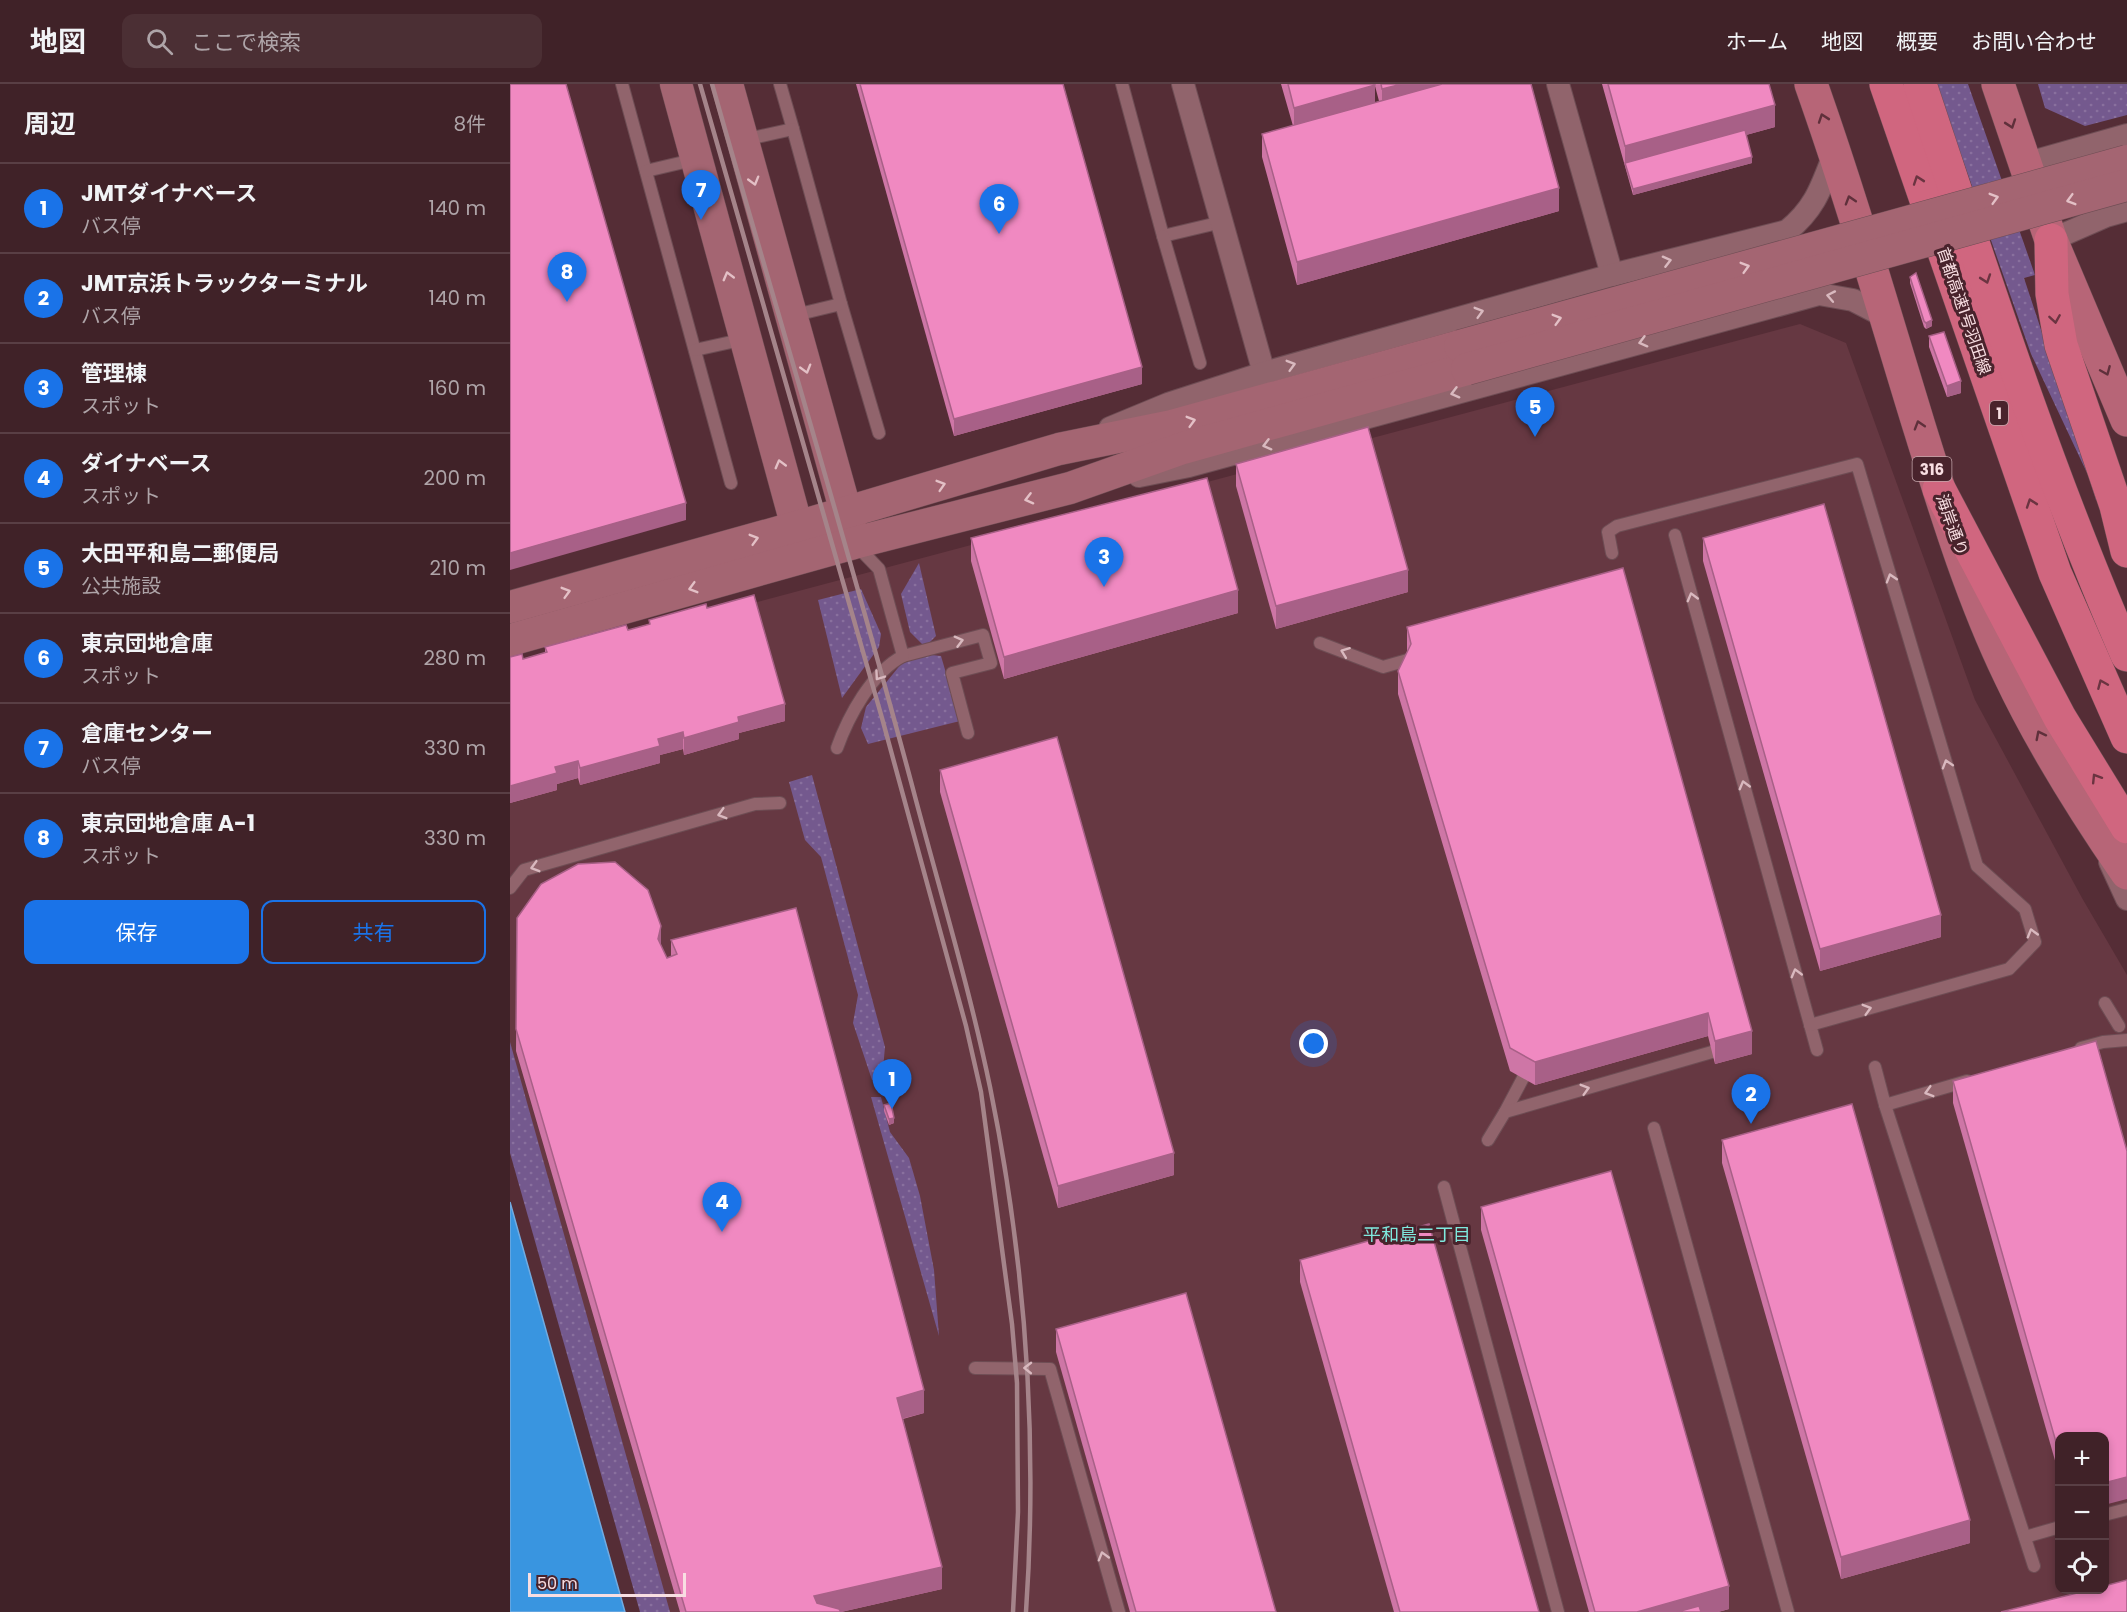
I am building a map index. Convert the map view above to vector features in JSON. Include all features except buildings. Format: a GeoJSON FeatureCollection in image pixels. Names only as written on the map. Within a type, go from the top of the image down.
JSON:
{"type":"FeatureCollection","features":[{"type":"Feature","properties":{"kind":"highway","name":"首都高速1号羽田線"},"geometry":{"type":"LineString","coordinates":[[1886,84],[2055,573],[2127,737]]}},
{"type":"Feature","properties":{"kind":"highway","name":"首都高速1号羽田線"},"geometry":{"type":"LineString","coordinates":[[1920,84],[2024,392],[2085,560],[2127,655]]}},
{"type":"Feature","properties":{"kind":"highway"},"geometry":{"type":"LineString","coordinates":[[2051,240],[2052,294],[2061,345],[2116,506],[2127,551]]}},
{"type":"Feature","properties":{"kind":"highway"},"geometry":{"type":"LineString","coordinates":[[2024,392],[2127,598]]}},
{"type":"Feature","properties":{"kind":"highway"},"geometry":{"type":"LineString","coordinates":[[1939,489],[2060,718],[2127,827]]}},
{"type":"Feature","properties":{"kind":"main road","name":"海岸通り"},"geometry":{"type":"LineString","coordinates":[[1811,84],[1835,152],[1939,489],[2008,673],[2053,761],[2127,873]]}},
{"type":"Feature","properties":{"kind":"main road"},"geometry":{"type":"LineString","coordinates":[[1998,84],[2051,240],[2127,420]]}},
{"type":"Feature","properties":{"kind":"street"},"geometry":{"type":"LineString","coordinates":[[676,84],[797,527],[790,561]]}},
{"type":"Feature","properties":{"kind":"street"},"geometry":{"type":"LineString","coordinates":[[727,84],[854,543]]}},
{"type":"Feature","properties":{"kind":"street"},"geometry":{"type":"LineString","coordinates":[[1183,84],[1264,373]]}},
{"type":"Feature","properties":{"kind":"street"},"geometry":{"type":"LineString","coordinates":[[1558,84],[1612,275]]}},
{"type":"Feature","properties":{"kind":"street"},"geometry":{"type":"LineString","coordinates":[[2025,164],[2127,135]]}},
{"type":"Feature","properties":{"kind":"street"},"geometry":{"type":"LineString","coordinates":[[1059,450],[1168,404],[1264,373],[1612,275],[1787,231],[1803,219],[1815,203],[1835,152]]}},
{"type":"Feature","properties":{"kind":"street"},"geometry":{"type":"LineString","coordinates":[[1070,488],[1183,448],[1464,357],[2127,161]]}},
{"type":"Feature","properties":{"kind":"street"},"geometry":{"type":"LineString","coordinates":[[510,607],[846,513],[1059,450],[1172,426],[1464,357],[2127,185]]}},
{"type":"Feature","properties":{"kind":"street"},"geometry":{"type":"LineString","coordinates":[[2051,240],[2106,216],[2127,210]]}},
{"type":"Feature","properties":{"kind":"street"},"geometry":{"type":"LineString","coordinates":[[510,640],[854,543],[1070,488],[1189,466],[1819,294],[1853,300],[1886,317]]}},
{"type":"Feature","properties":{"kind":"street"},"geometry":{"type":"LineString","coordinates":[[2091,821],[2127,899]]}},
{"type":"Feature","properties":{"kind":"lane"},"geometry":{"type":"LineString","coordinates":[[622,84],[731,483]]}},
{"type":"Feature","properties":{"kind":"lane"},"geometry":{"type":"LineString","coordinates":[[780,84],[879,433]]}},
{"type":"Feature","properties":{"kind":"lane"},"geometry":{"type":"LineString","coordinates":[[1122,84],[1200,363]]}},
{"type":"Feature","properties":{"kind":"lane"},"geometry":{"type":"LineString","coordinates":[[742,140],[793,129]]}},
{"type":"Feature","properties":{"kind":"lane"},"geometry":{"type":"LineString","coordinates":[[646,171],[697,159]]}},
{"type":"Feature","properties":{"kind":"lane"},"geometry":{"type":"LineString","coordinates":[[1163,236],[1222,222]]}},
{"type":"Feature","properties":{"kind":"lane"},"geometry":{"type":"LineString","coordinates":[[791,316],[841,304]]}},
{"type":"Feature","properties":{"kind":"lane"},"geometry":{"type":"LineString","coordinates":[[695,350],[746,339]]}},
{"type":"Feature","properties":{"kind":"lane"},"geometry":{"type":"LineString","coordinates":[[1612,553],[1607,538],[1608,532],[1617,526],[1857,464],[1977,866],[2025,909],[2035,942],[2009,969],[1810,1025]]}},
{"type":"Feature","properties":{"kind":"lane"},"geometry":{"type":"LineString","coordinates":[[1675,535],[1817,1050]]}},
{"type":"Feature","properties":{"kind":"lane"},"geometry":{"type":"LineString","coordinates":[[854,543],[879,569],[903,656]]}},
{"type":"Feature","properties":{"kind":"lane"},"geometry":{"type":"LineString","coordinates":[[837,748],[848,718],[887,664],[903,656],[983,635],[991,663],[952,673],[968,733]]}},
{"type":"Feature","properties":{"kind":"lane"},"geometry":{"type":"LineString","coordinates":[[1320,643],[1383,667],[1399,677]]}},
{"type":"Feature","properties":{"kind":"lane"},"geometry":{"type":"LineString","coordinates":[[1383,667],[1431,653]]}},
{"type":"Feature","properties":{"kind":"lane"},"geometry":{"type":"LineString","coordinates":[[510,888],[524,870],[755,804],[780,803]]}},
{"type":"Feature","properties":{"kind":"lane"},"geometry":{"type":"LineString","coordinates":[[2104,1003],[2119,1026]]}},
{"type":"Feature","properties":{"kind":"lane"},"geometry":{"type":"LineString","coordinates":[[1505,1112],[1713,1052],[1724,1045],[1729,1030]]}},
{"type":"Feature","properties":{"kind":"lane"},"geometry":{"type":"LineString","coordinates":[[2069,1052],[2103,1042],[2127,1040]]}},
{"type":"Feature","properties":{"kind":"lane"},"geometry":{"type":"LineString","coordinates":[[1875,1067],[1885,1105],[2034,1566]]}},
{"type":"Feature","properties":{"kind":"lane"},"geometry":{"type":"LineString","coordinates":[[1488,1140],[1523,1078]]}},
{"type":"Feature","properties":{"kind":"lane"},"geometry":{"type":"LineString","coordinates":[[1885,1105],[1978,1078]]}},
{"type":"Feature","properties":{"kind":"lane"},"geometry":{"type":"LineString","coordinates":[[1654,1128],[1788,1612]]}},
{"type":"Feature","properties":{"kind":"lane"},"geometry":{"type":"LineString","coordinates":[[1444,1187],[1558,1612]]}},
{"type":"Feature","properties":{"kind":"lane"},"geometry":{"type":"LineString","coordinates":[[975,1368],[1050,1369],[1119,1612]]}},
{"type":"Feature","properties":{"kind":"lane"},"geometry":{"type":"LineString","coordinates":[[2109,1514],[2127,1509]]}},
{"type":"Feature","properties":{"kind":"lane"},"geometry":{"type":"LineString","coordinates":[[2025,1537],[2055,1528]]}},
{"type":"Feature","properties":{"kind":"shaded area"},"geometry":{"type":"Polygon","coordinates":[[[1936,84],[1968,84],[2035,275],[2024,278],[2059,384],[2096,474],[2096,500],[2088,475],[2031,354],[1936,84]]]}},
{"type":"Feature","properties":{"kind":"shaded area"},"geometry":{"type":"Polygon","coordinates":[[[2038,84],[2127,84],[2127,115],[2085,126],[2045,108],[2038,84]]]}},
{"type":"Feature","properties":{"kind":"shaded area"},"geometry":{"type":"Polygon","coordinates":[[[1800,324],[1846,343],[1975,700],[2082,898],[2127,975],[2127,1612],[664,1612],[510,1102],[510,668],[1800,324]]]}},
{"type":"Feature","properties":{"kind":"shaded area"},"geometry":{"type":"Polygon","coordinates":[[[919,563],[936,636],[925,647],[910,632],[901,594],[919,563]]]}},
{"type":"Feature","properties":{"kind":"shaded area"},"geometry":{"type":"Polygon","coordinates":[[[861,589],[881,634],[879,647],[842,698],[818,600],[861,589]]]}},
{"type":"Feature","properties":{"kind":"shaded area"},"geometry":{"type":"Polygon","coordinates":[[[922,654],[941,656],[960,721],[868,744],[861,728],[866,707],[906,658],[922,654]]]}},
{"type":"Feature","properties":{"kind":"shaded area"},"geometry":{"type":"Polygon","coordinates":[[[812,775],[885,1047],[882,1079],[872,1080],[853,1023],[858,995],[821,857],[805,840],[789,782],[812,775]]]}},
{"type":"Feature","properties":{"kind":"shaded area"},"geometry":{"type":"Polygon","coordinates":[[[510,1042],[670,1612],[640,1612],[510,1153],[510,1042]]]}},
{"type":"Feature","properties":{"kind":"shaded area"},"geometry":{"type":"Polygon","coordinates":[[[871,1097],[881,1097],[890,1132],[909,1158],[920,1196],[934,1270],[939,1336],[871,1097]]]}},
{"type":"Feature","properties":{"kind":"water"},"geometry":{"type":"Polygon","coordinates":[[[510,1202],[625,1612],[510,1612],[510,1202]]]}},
{"type":"Feature","properties":{"kind":"railway"},"geometry":{"type":"LineString","coordinates":[[700,84],[882,718],[966,1026],[981,1092],[1012,1324],[1017,1383],[1018,1512],[1013,1612]]}},
{"type":"Feature","properties":{"kind":"railway"},"geometry":{"type":"LineString","coordinates":[[712,84],[889,701],[963,974],[990,1087],[1012,1217],[1026,1348],[1030,1480],[1026,1612]]}},
{"type":"Feature","properties":{"kind":"place","name":"倉庫センター"},"geometry":{"type":"Point","coordinates":[701,220]}},
{"type":"Feature","properties":{"kind":"place","name":"東京団地倉庫"},"geometry":{"type":"Point","coordinates":[999,234]}},
{"type":"Feature","properties":{"kind":"place","name":"東京団地倉庫 A-1"},"geometry":{"type":"Point","coordinates":[567,302]}},
{"type":"Feature","properties":{"kind":"place","name":"大田平和島二郵便局"},"geometry":{"type":"Point","coordinates":[1535,437]}},
{"type":"Feature","properties":{"kind":"place","name":"管理棟"},"geometry":{"type":"Point","coordinates":[1104,587]}},
{"type":"Feature","properties":{"kind":"place","name":"JMTダイナベース"},"geometry":{"type":"Point","coordinates":[892,1109]}},
{"type":"Feature","properties":{"kind":"place","name":"JMT京浜トラックターミナル"},"geometry":{"type":"Point","coordinates":[1751,1124]}},
{"type":"Feature","properties":{"kind":"place","name":"ダイナベース"},"geometry":{"type":"Point","coordinates":[722,1232]}},
{"type":"Feature","properties":{"kind":"district","name":"平和島二丁目"},"geometry":{"type":"Point","coordinates":[1417,1234]}}]}
